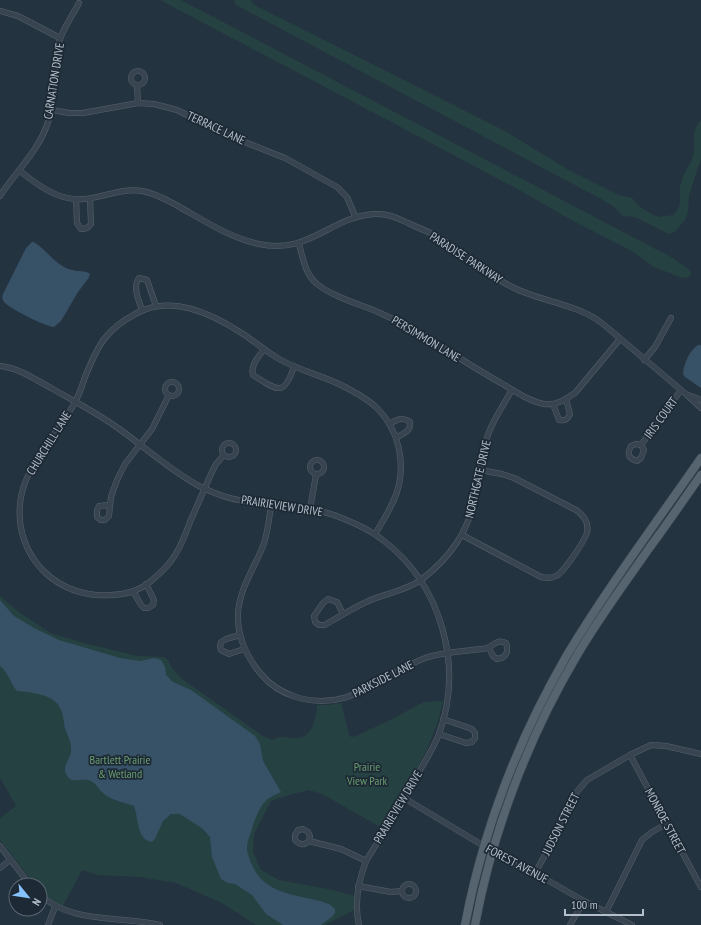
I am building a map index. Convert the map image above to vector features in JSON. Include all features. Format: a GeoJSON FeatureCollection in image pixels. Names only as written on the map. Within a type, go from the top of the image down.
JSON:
{"type":"FeatureCollection","features":[{"type":"Feature","properties":{"kind":"main road"},"geometry":{"type":"LineString","coordinates":[[465,925],[484,846],[500,798],[517,755],[538,709],[567,656],[608,593],[701,458]]}},
{"type":"Feature","properties":{"kind":"main road"},"geometry":{"type":"LineString","coordinates":[[475,925],[479,903],[493,852],[509,802],[530,746],[560,685],[600,618],[701,475]]}},
{"type":"Feature","properties":{"kind":"street","name":"CARNATION DRIVE"},"geometry":{"type":"LineString","coordinates":[[0,196],[8,184],[20,171],[44,135],[52,110],[56,56],[60,38],[79,3]]}},
{"type":"Feature","properties":{"kind":"street"},"geometry":{"type":"LineString","coordinates":[[0,11],[18,16],[60,38]]}},
{"type":"Feature","properties":{"kind":"street"},"geometry":{"type":"LineString","coordinates":[[138,85],[138,103]]}},
{"type":"Feature","properties":{"kind":"street","name":"TERRACE LANE"},"geometry":{"type":"LineString","coordinates":[[52,110],[69,113],[83,113],[138,103],[154,104],[177,110],[222,132],[285,158],[340,189],[347,197],[355,216]]}},
{"type":"Feature","properties":{"kind":"street","name":"PARADISE PARKWAY"},"geometry":{"type":"LineString","coordinates":[[20,171],[43,189],[57,196],[76,200],[90,199],[128,190],[143,191],[160,197],[238,238],[259,244],[277,246],[299,244],[318,236],[355,216],[381,213],[390,215],[439,238],[510,286],[528,295],[581,310],[598,320],[701,408]]}},
{"type":"Feature","properties":{"kind":"street"},"geometry":{"type":"LineString","coordinates":[[76,200],[77,223],[80,229],[84,229],[88,228],[91,224],[90,199]]}},
{"type":"Feature","properties":{"kind":"street","name":"PERSIMMON LANE"},"geometry":{"type":"LineString","coordinates":[[299,244],[306,270],[316,283],[328,291],[379,312],[416,330],[512,390],[532,400],[546,404],[553,404]]}},
{"type":"Feature","properties":{"kind":"street"},"geometry":{"type":"LineString","coordinates":[[142,310],[135,286],[139,278],[147,280],[150,284],[156,306]]}},
{"type":"Feature","properties":{"kind":"street","name":"CHURCHILL LANE"},"geometry":{"type":"LineString","coordinates":[[224,454],[215,466],[173,560],[146,584],[133,591],[107,596],[78,593],[60,584],[46,574],[34,560],[25,543],[20,524],[20,503],[24,483],[75,402],[97,348],[109,332],[124,320],[142,310],[156,306],[170,305],[186,307],[204,312],[240,332],[278,359],[326,378],[362,396],[378,409],[389,424],[396,438],[400,455],[400,481],[393,503],[375,534]]}},
{"type":"Feature","properties":{"kind":"street"},"geometry":{"type":"LineString","coordinates":[[644,360],[655,347],[671,318]]}},
{"type":"Feature","properties":{"kind":"street"},"geometry":{"type":"LineString","coordinates":[[566,399],[570,414],[565,420],[559,420],[553,404],[566,399],[575,393],[620,339]]}},
{"type":"Feature","properties":{"kind":"street"},"geometry":{"type":"LineString","coordinates":[[264,349],[253,364],[251,370],[253,375],[257,378],[277,389],[282,388],[288,384],[294,366]]}},
{"type":"Feature","properties":{"kind":"street","name":"PRAIRIEVIEW DRIVE"},"geometry":{"type":"LineString","coordinates":[[0,366],[21,372],[75,402],[116,427],[165,465],[205,489],[226,497],[243,501],[319,510],[350,521],[375,534],[402,558],[428,592],[442,626],[448,653],[448,697],[439,734],[404,798],[366,861],[358,886],[356,904],[359,925]]}},
{"type":"Feature","properties":{"kind":"street","name":"NORTHGATE DRIVE"},"geometry":{"type":"LineString","coordinates":[[343,614],[337,602],[328,599],[323,603],[314,616],[315,622],[319,625],[324,625],[372,600],[404,589],[420,580],[443,560],[462,535],[470,515],[485,444],[490,431],[512,390]]}},
{"type":"Feature","properties":{"kind":"street","name":"IRIS COURT"},"geometry":{"type":"LineString","coordinates":[[641,445],[681,390]]}},
{"type":"Feature","properties":{"kind":"street"},"geometry":{"type":"LineString","coordinates":[[109,505],[116,480],[125,464],[154,426],[168,395]]}},
{"type":"Feature","properties":{"kind":"street","name":"PARADISE PARKWAY"},"geometry":{"type":"LineString","coordinates":[[687,395],[701,400]]}},
{"type":"Feature","properties":{"kind":"street"},"geometry":{"type":"LineString","coordinates":[[389,424],[401,418],[410,422],[411,426],[409,431],[396,438]]}},
{"type":"Feature","properties":{"kind":"street"},"geometry":{"type":"LineString","coordinates":[[462,535],[541,577],[549,578],[562,572],[587,533],[588,529],[586,520],[582,514],[576,510],[514,478],[480,470]]}},
{"type":"Feature","properties":{"kind":"street"},"geometry":{"type":"LineString","coordinates":[[310,509],[316,475]]}},
{"type":"Feature","properties":{"kind":"street","name":"PARKSIDE LANE"},"geometry":{"type":"LineString","coordinates":[[271,505],[268,530],[263,546],[241,594],[238,614],[240,635],[244,649],[263,677],[272,685],[293,696],[314,701],[323,702],[340,700],[357,694],[406,667],[427,658],[448,653],[489,648]]}},
{"type":"Feature","properties":{"kind":"street"},"geometry":{"type":"LineString","coordinates":[[133,591],[144,608],[153,606],[154,600],[146,584]]}},
{"type":"Feature","properties":{"kind":"street"},"geometry":{"type":"LineString","coordinates":[[240,635],[221,642],[221,650],[229,654],[244,649]]}},
{"type":"Feature","properties":{"kind":"street"},"geometry":{"type":"LineString","coordinates":[[439,734],[466,743],[472,742],[475,738],[475,733],[472,729],[443,719]]}},
{"type":"Feature","properties":{"kind":"street","name":"JUDSON STREET"},"geometry":{"type":"LineString","coordinates":[[535,873],[575,794],[587,780],[650,745],[659,745],[701,754]]}},
{"type":"Feature","properties":{"kind":"street","name":"MONROE STREET"},"geometry":{"type":"LineString","coordinates":[[630,755],[701,887]]}},
{"type":"Feature","properties":{"kind":"street","name":"FOREST AVENUE"},"geometry":{"type":"LineString","coordinates":[[404,798],[522,869],[535,873],[584,902],[632,925]]}},
{"type":"Feature","properties":{"kind":"street"},"geometry":{"type":"LineString","coordinates":[[606,912],[642,840],[666,824]]}},
{"type":"Feature","properties":{"kind":"street"},"geometry":{"type":"LineString","coordinates":[[309,841],[341,849],[366,861]]}},
{"type":"Feature","properties":{"kind":"street"},"geometry":{"type":"LineString","coordinates":[[0,846],[24,877]]}},
{"type":"Feature","properties":{"kind":"street"},"geometry":{"type":"LineString","coordinates":[[0,868],[10,860]]}},
{"type":"Feature","properties":{"kind":"street"},"geometry":{"type":"LineString","coordinates":[[358,886],[391,892],[402,891]]}},
{"type":"Feature","properties":{"kind":"street"},"geometry":{"type":"LineString","coordinates":[[48,901],[55,907],[70,914],[87,918],[124,923],[160,925]]}},
{"type":"Feature","properties":{"kind":"street"},"geometry":{"type":"LineString","coordinates":[[570,925],[584,902]]}},
{"type":"Feature","properties":{"kind":"street"},"geometry":{"type":"LineString","coordinates":[[48,925],[55,907]]}},
{"type":"Feature","properties":{"kind":"green space"},"geometry":{"type":"Polygon","coordinates":[[[160,0],[181,0],[671,257],[690,270],[691,274],[688,277],[682,278],[654,267],[632,251],[573,221],[521,191],[160,0]]]}},
{"type":"Feature","properties":{"kind":"green space"},"geometry":{"type":"Polygon","coordinates":[[[234,0],[251,0],[253,4],[505,131],[567,169],[619,195],[632,198],[640,207],[659,217],[673,215],[679,207],[681,183],[693,156],[694,132],[701,120],[701,159],[689,195],[688,212],[685,220],[675,232],[669,234],[635,217],[623,216],[613,206],[603,200],[236,5],[234,0]]]}},
{"type":"Feature","properties":{"kind":"green space","name":"Bartlett Prairie & Wetland"},"geometry":{"type":"Polygon","coordinates":[[[0,596],[19,612],[50,633],[137,656],[164,657],[169,661],[172,668],[182,679],[263,736],[272,740],[282,737],[296,738],[306,735],[310,731],[314,721],[317,705],[341,703],[351,737],[390,720],[424,702],[443,701],[439,718],[426,751],[382,828],[322,794],[309,790],[271,801],[254,834],[253,852],[261,870],[279,880],[333,890],[354,896],[354,910],[325,925],[256,925],[222,903],[176,883],[140,877],[98,875],[82,870],[63,906],[48,897],[48,877],[29,877],[0,840],[0,818],[16,806],[0,778],[0,596]]]}},
{"type":"Feature","properties":{"kind":"water"},"geometry":{"type":"Polygon","coordinates":[[[32,242],[38,245],[55,261],[70,270],[90,274],[61,321],[54,327],[37,321],[8,306],[2,299],[3,294],[26,248],[32,242]]]}},
{"type":"Feature","properties":{"kind":"water"},"geometry":{"type":"Polygon","coordinates":[[[698,345],[701,345],[701,388],[683,374],[684,366],[688,358],[698,345]]]}},
{"type":"Feature","properties":{"kind":"water"},"geometry":{"type":"Polygon","coordinates":[[[0,600],[14,616],[59,640],[120,658],[140,661],[154,658],[161,660],[165,667],[166,675],[173,682],[191,690],[255,736],[260,744],[263,761],[281,792],[265,802],[256,817],[247,846],[253,867],[259,877],[276,889],[329,904],[335,909],[335,913],[332,917],[321,925],[283,925],[266,914],[252,895],[235,884],[228,883],[221,879],[212,857],[210,837],[203,829],[180,814],[171,814],[163,821],[155,839],[152,842],[143,837],[141,833],[134,806],[114,800],[107,796],[91,781],[70,779],[66,774],[65,767],[71,752],[70,740],[65,728],[63,716],[57,703],[41,695],[17,691],[0,666],[0,600]]]}},
{"type":"Feature","properties":{"kind":"park label","name":"Prairie View Park"},"geometry":{"type":"Point","coordinates":[367,774]}}]}
